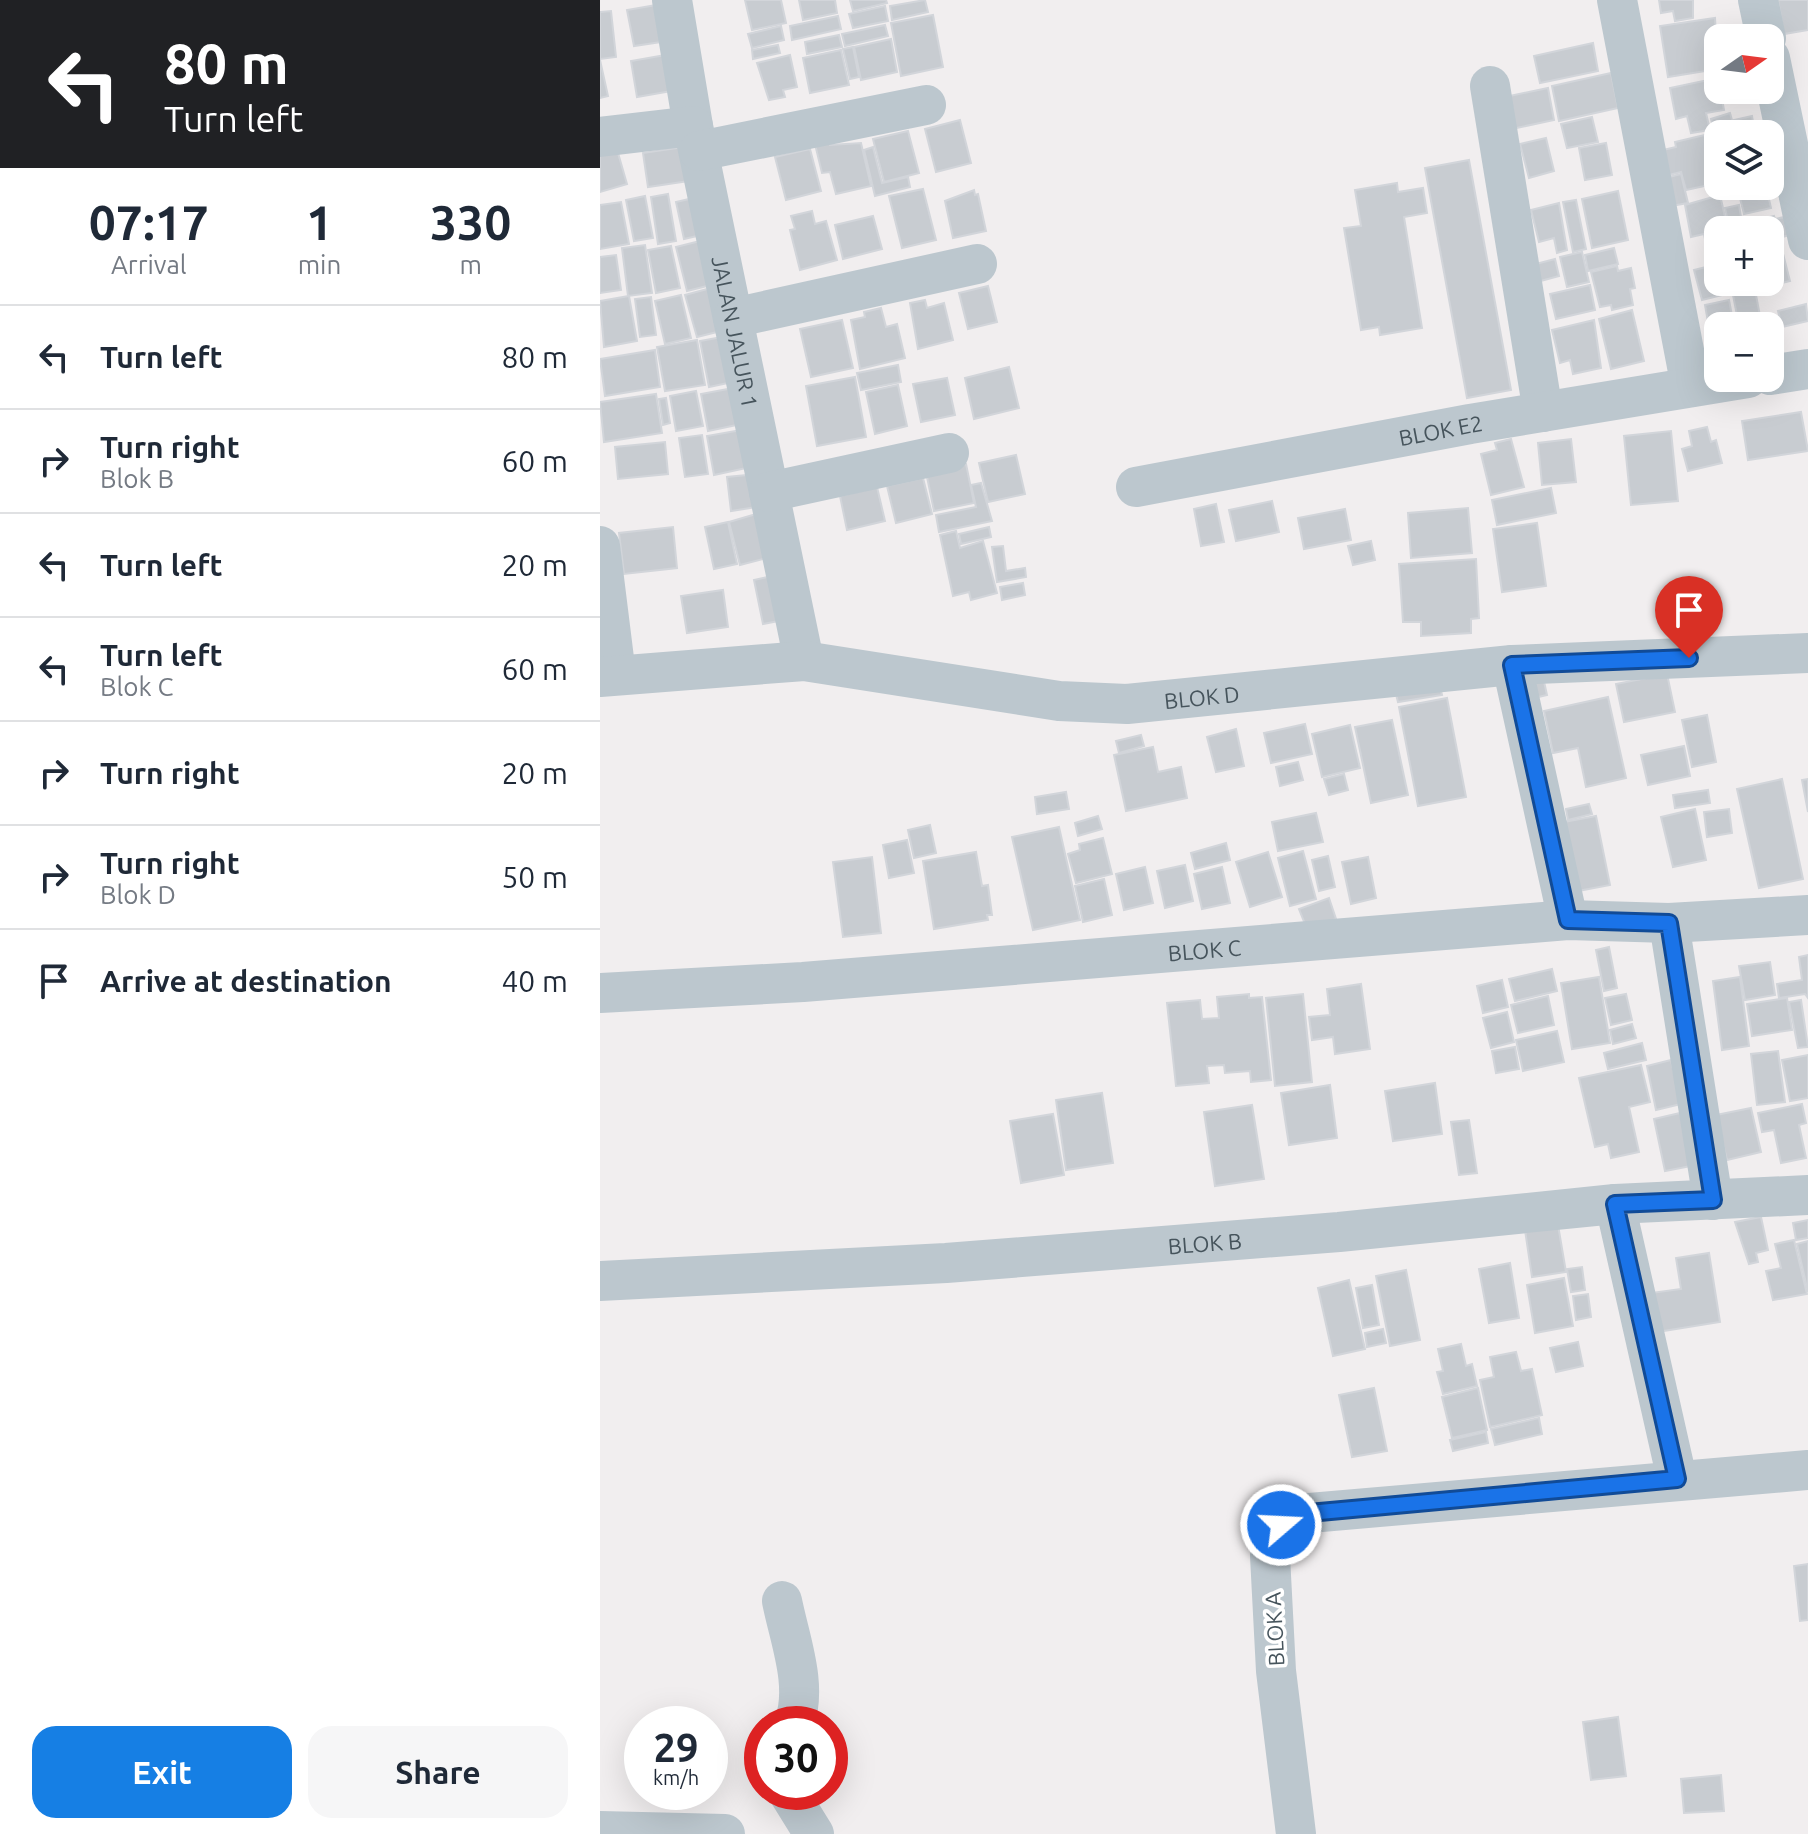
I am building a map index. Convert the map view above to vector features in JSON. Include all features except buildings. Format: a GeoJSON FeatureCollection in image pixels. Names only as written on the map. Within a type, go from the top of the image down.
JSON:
{"type":"FeatureCollection","features":[{"type":"Feature","properties":{"kind":"street","name":"JALAN JALUR 1"},"geometry":{"type":"LineString","coordinates":[[672,0],[696,139],[804,661]]}},
{"type":"Feature","properties":{"kind":"street"},"geometry":{"type":"LineString","coordinates":[[1617,0],[1691,387]]}},
{"type":"Feature","properties":{"kind":"street"},"geometry":{"type":"LineString","coordinates":[[1758,0],[1763,24]]}},
{"type":"Feature","properties":{"kind":"street"},"geometry":{"type":"LineString","coordinates":[[1490,86],[1543,412]]}},
{"type":"Feature","properties":{"kind":"street"},"geometry":{"type":"LineString","coordinates":[[1780,104],[1808,240]]}},
{"type":"Feature","properties":{"kind":"street"},"geometry":{"type":"LineString","coordinates":[[600,137],[696,139],[926,105]]}},
{"type":"Feature","properties":{"kind":"street"},"geometry":{"type":"LineString","coordinates":[[733,318],[977,264]]}},
{"type":"Feature","properties":{"kind":"street"},"geometry":{"type":"LineString","coordinates":[[1784,373],[1808,369]]}},
{"type":"Feature","properties":{"kind":"street","name":"BLOK E2"},"geometry":{"type":"LineString","coordinates":[[1136,487],[1704,385]]}},
{"type":"Feature","properties":{"kind":"street"},"geometry":{"type":"LineString","coordinates":[[769,492],[949,453]]}},
{"type":"Feature","properties":{"kind":"street"},"geometry":{"type":"LineString","coordinates":[[600,546],[608,676]]}},
{"type":"Feature","properties":{"kind":"street","name":"BLOK D"},"geometry":{"type":"LineString","coordinates":[[608,676],[804,661],[1059,701],[1127,704],[1512,665],[1808,653]]}},
{"type":"Feature","properties":{"kind":"street"},"geometry":{"type":"LineString","coordinates":[[1512,665],[1568,920]]}},
{"type":"Feature","properties":{"kind":"street","name":"BLOK C"},"geometry":{"type":"LineString","coordinates":[[600,993],[803,982],[1568,920],[1669,923],[1808,915]]}},
{"type":"Feature","properties":{"kind":"street"},"geometry":{"type":"LineString","coordinates":[[1669,923],[1713,1200]]}},
{"type":"Feature","properties":{"kind":"street","name":"BLOK B"},"geometry":{"type":"LineString","coordinates":[[600,1281],[1112,1250],[1615,1204],[1808,1195]]}},
{"type":"Feature","properties":{"kind":"street"},"geometry":{"type":"LineString","coordinates":[[1615,1204],[1677,1479]]}},
{"type":"Feature","properties":{"kind":"street","name":"BLOK A"},"geometry":{"type":"LineString","coordinates":[[1296,1834],[1276,1671],[1270,1556],[1281,1525],[1298,1514],[1808,1470]]}},
{"type":"Feature","properties":{"kind":"street"},"geometry":{"type":"LineString","coordinates":[[782,1601],[800,1688],[800,1706]]}},
{"type":"Feature","properties":{"kind":"street"},"geometry":{"type":"LineString","coordinates":[[799,1810],[814,1834]]}},
{"type":"Feature","properties":{"kind":"street"},"geometry":{"type":"LineString","coordinates":[[600,1831],[725,1834]]}},
{"type":"Feature","properties":{"kind":"route"},"geometry":{"type":"LineString","coordinates":[[1281,1525],[1298,1514],[1677,1479],[1615,1204],[1713,1200],[1669,923],[1568,920],[1512,665],[1689,658]]}}]}
